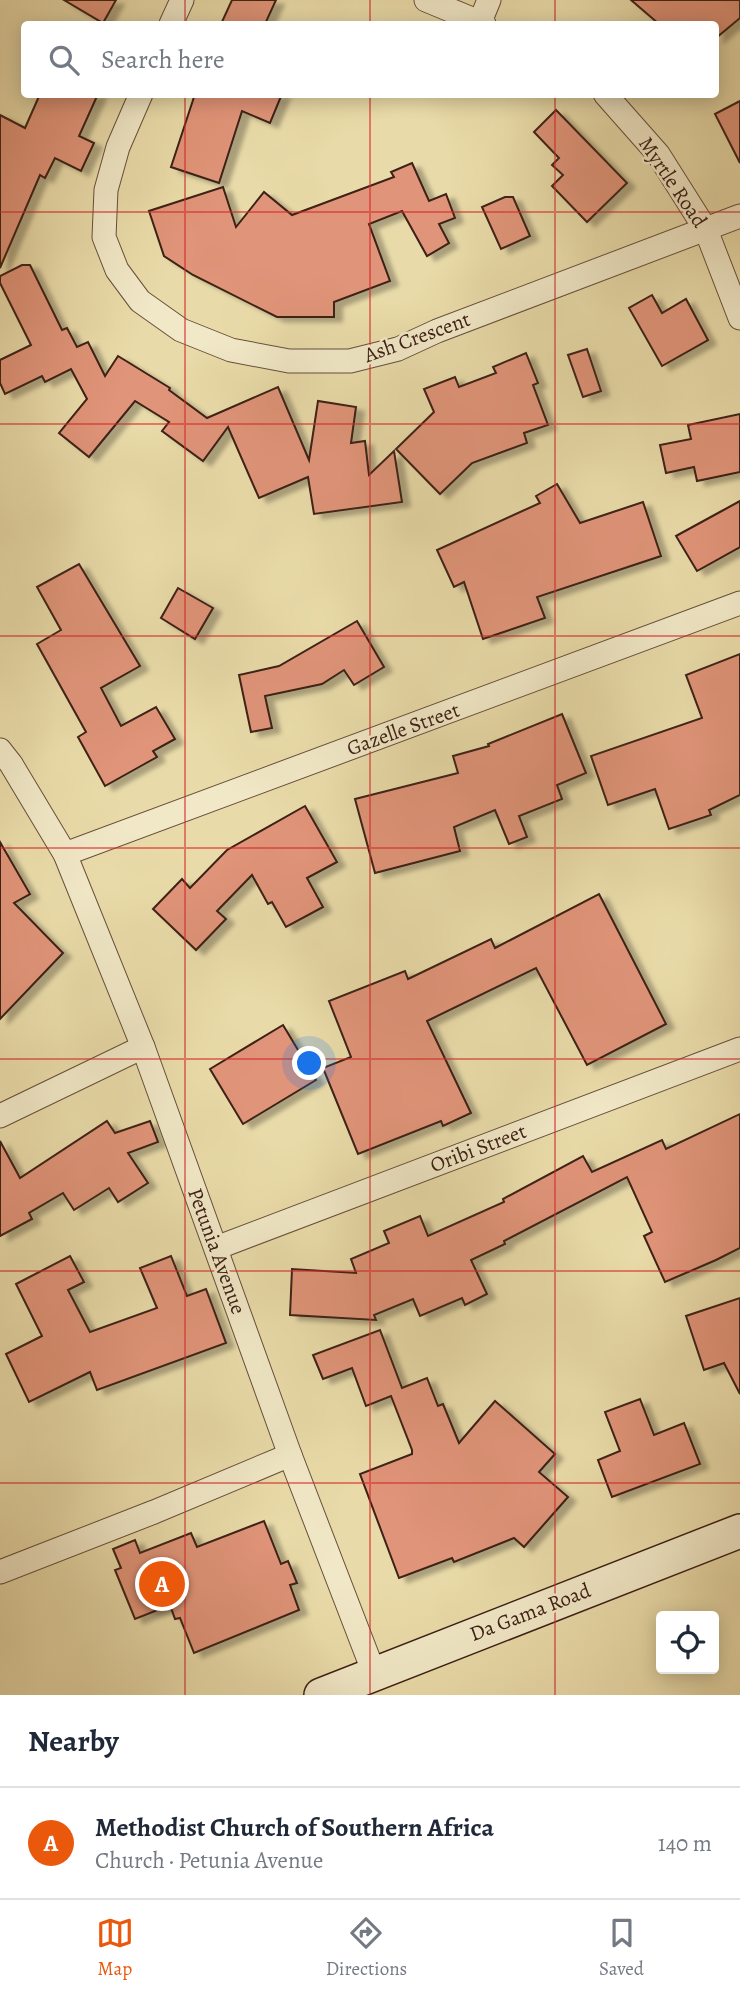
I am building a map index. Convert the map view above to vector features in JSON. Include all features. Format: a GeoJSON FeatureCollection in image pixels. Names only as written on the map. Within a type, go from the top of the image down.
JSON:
{"type":"FeatureCollection","features":[{"type":"Feature","properties":{"kind":"street"},"geometry":{"type":"LineString","coordinates":[[172,21],[182,0]]}},
{"type":"Feature","properties":{"kind":"street"},"geometry":{"type":"LineString","coordinates":[[426,0],[477,21]]}},
{"type":"Feature","properties":{"kind":"street"},"geometry":{"type":"LineString","coordinates":[[483,21],[489,0]]}},
{"type":"Feature","properties":{"kind":"street","name":"Ash Crescent"},"geometry":{"type":"LineString","coordinates":[[139,98],[118,147],[106,190],[104,237],[117,270],[140,301],[181,330],[231,350],[289,360],[350,361],[398,349],[437,331],[740,216]]}},
{"type":"Feature","properties":{"kind":"street","name":"Myrtle Road"},"geometry":{"type":"LineString","coordinates":[[609,98],[658,154],[706,230],[740,318]]}},
{"type":"Feature","properties":{"kind":"street","name":"Gazelle Street"},"geometry":{"type":"LineString","coordinates":[[65,854],[740,603]]}},
{"type":"Feature","properties":{"kind":"street","name":"Petunia Avenue"},"geometry":{"type":"LineString","coordinates":[[0,750],[65,854],[143,1047],[290,1455],[374,1673]]}},
{"type":"Feature","properties":{"kind":"street"},"geometry":{"type":"LineString","coordinates":[[0,1116],[143,1047]]}},
{"type":"Feature","properties":{"kind":"street","name":"Oribi Street"},"geometry":{"type":"LineString","coordinates":[[216,1248],[740,1049]]}},
{"type":"Feature","properties":{"kind":"street"},"geometry":{"type":"LineString","coordinates":[[0,1572],[290,1455]]}},
{"type":"Feature","properties":{"kind":"street","name":"Da Gama Road"},"geometry":{"type":"LineString","coordinates":[[321,1695],[740,1531]]}},
{"type":"Feature","properties":{"kind":"building"},"geometry":{"type":"Polygon","coordinates":[[[64,0],[116,0],[104,21],[64,0]]]}},
{"type":"Feature","properties":{"kind":"building"},"geometry":{"type":"Polygon","coordinates":[[[232,0],[276,0],[266,21],[222,21],[232,0]]]}},
{"type":"Feature","properties":{"kind":"building"},"geometry":{"type":"Polygon","coordinates":[[[631,0],[740,0],[740,18],[719,36],[719,21],[656,21],[631,0]]]}},
{"type":"Feature","properties":{"kind":"building"},"geometry":{"type":"Polygon","coordinates":[[[38,98],[96,98],[79,136],[94,143],[81,171],[55,158],[45,178],[40,175],[0,268],[0,115],[25,128],[38,98]]]}},
{"type":"Feature","properties":{"kind":"building"},"geometry":{"type":"Polygon","coordinates":[[[194,98],[280,98],[270,123],[242,111],[219,183],[171,167],[194,98]]]}},
{"type":"Feature","properties":{"kind":"building"},"geometry":{"type":"Polygon","coordinates":[[[740,101],[740,163],[715,114],[740,101]]]}},
{"type":"Feature","properties":{"kind":"building"},"geometry":{"type":"Polygon","coordinates":[[[556,110],[627,183],[587,222],[552,186],[563,175],[552,165],[559,158],[534,132],[556,110]]]}},
{"type":"Feature","properties":{"kind":"building"},"geometry":{"type":"Polygon","coordinates":[[[412,163],[429,201],[446,194],[455,218],[439,224],[449,243],[427,256],[402,211],[369,224],[390,281],[334,302],[334,317],[277,317],[193,275],[164,256],[149,211],[223,187],[236,227],[264,192],[292,215],[394,177],[391,172],[412,163]]]}},
{"type":"Feature","properties":{"kind":"building"},"geometry":{"type":"Polygon","coordinates":[[[505,197],[513,197],[530,236],[501,249],[482,207],[505,197]]]}},
{"type":"Feature","properties":{"kind":"building"},"geometry":{"type":"Polygon","coordinates":[[[22,265],[30,265],[62,330],[67,328],[77,347],[88,342],[105,376],[118,356],[170,388],[169,390],[207,418],[278,387],[309,460],[318,401],[356,407],[351,443],[365,441],[369,475],[394,451],[402,502],[314,514],[308,477],[259,498],[228,427],[203,461],[162,431],[169,422],[135,401],[89,457],[59,433],[87,399],[71,369],[45,382],[42,376],[5,394],[0,383],[0,360],[31,345],[0,283],[0,276],[22,265]]]}},
{"type":"Feature","properties":{"kind":"building"},"geometry":{"type":"Polygon","coordinates":[[[652,295],[662,313],[686,299],[708,340],[662,366],[629,308],[652,295]]]}},
{"type":"Feature","properties":{"kind":"building"},"geometry":{"type":"Polygon","coordinates":[[[587,349],[601,391],[583,397],[568,355],[587,349]]]}},
{"type":"Feature","properties":{"kind":"building"},"geometry":{"type":"Polygon","coordinates":[[[526,353],[538,383],[533,385],[548,425],[524,433],[527,443],[472,463],[440,494],[396,449],[434,412],[424,389],[455,377],[459,387],[496,373],[493,367],[526,353]]]}},
{"type":"Feature","properties":{"kind":"building"},"geometry":{"type":"Polygon","coordinates":[[[740,414],[740,472],[697,481],[694,467],[666,473],[660,445],[691,439],[688,425],[740,414]]]}},
{"type":"Feature","properties":{"kind":"building"},"geometry":{"type":"Polygon","coordinates":[[[557,484],[580,523],[643,502],[661,556],[537,597],[545,618],[483,639],[464,582],[454,587],[437,550],[540,503],[536,496],[557,484]]]}},
{"type":"Feature","properties":{"kind":"building"},"geometry":{"type":"Polygon","coordinates":[[[740,501],[740,547],[697,571],[676,536],[740,501]]]}},
{"type":"Feature","properties":{"kind":"building"},"geometry":{"type":"Polygon","coordinates":[[[79,564],[140,666],[101,688],[121,726],[156,707],[175,739],[153,751],[157,757],[105,786],[78,737],[86,732],[37,644],[61,630],[37,587],[79,564]]]}},
{"type":"Feature","properties":{"kind":"building"},"geometry":{"type":"Polygon","coordinates":[[[178,588],[213,608],[195,639],[161,618],[178,588]]]}},
{"type":"Feature","properties":{"kind":"building"},"geometry":{"type":"Polygon","coordinates":[[[357,621],[384,667],[354,685],[344,670],[322,684],[265,696],[272,728],[251,732],[239,675],[279,666],[357,621]]]}},
{"type":"Feature","properties":{"kind":"building"},"geometry":{"type":"Polygon","coordinates":[[[740,654],[740,795],[709,810],[711,815],[669,829],[655,789],[608,805],[591,756],[702,718],[686,675],[740,654]]]}},
{"type":"Feature","properties":{"kind":"building"},"geometry":{"type":"Polygon","coordinates":[[[562,714],[586,773],[557,785],[562,799],[519,816],[527,837],[509,844],[495,810],[454,827],[460,851],[375,873],[355,799],[458,773],[453,756],[489,746],[488,744],[562,714]]]}},
{"type":"Feature","properties":{"kind":"building"},"geometry":{"type":"Polygon","coordinates":[[[305,806],[337,862],[307,878],[323,907],[286,927],[272,902],[268,904],[252,875],[217,911],[226,919],[196,950],[153,909],[182,879],[190,888],[227,850],[305,806]]]}},
{"type":"Feature","properties":{"kind":"building"},"geometry":{"type":"Polygon","coordinates":[[[0,842],[30,894],[14,903],[63,953],[0,1019],[0,842]]]}},
{"type":"Feature","properties":{"kind":"building"},"geometry":{"type":"Polygon","coordinates":[[[599,894],[666,1024],[587,1065],[536,968],[427,1021],[471,1113],[443,1126],[441,1121],[358,1154],[323,1068],[351,1057],[329,1001],[405,971],[408,979],[491,939],[495,948],[599,894]]]}},
{"type":"Feature","properties":{"kind":"building"},"geometry":{"type":"Polygon","coordinates":[[[283,1025],[316,1080],[243,1124],[210,1069],[283,1025]]]}},
{"type":"Feature","properties":{"kind":"building"},"geometry":{"type":"Polygon","coordinates":[[[740,1114],[740,1248],[716,1260],[665,1282],[644,1236],[652,1232],[627,1177],[471,1260],[487,1294],[465,1305],[462,1298],[420,1316],[413,1299],[374,1315],[376,1320],[290,1315],[292,1269],[356,1273],[351,1259],[389,1243],[384,1231],[420,1216],[428,1236],[504,1202],[503,1199],[583,1156],[592,1172],[662,1140],[666,1149],[740,1114]]]}},
{"type":"Feature","properties":{"kind":"building"},"geometry":{"type":"Polygon","coordinates":[[[107,1121],[115,1133],[150,1121],[158,1142],[128,1153],[148,1183],[118,1202],[109,1188],[74,1210],[63,1193],[29,1213],[32,1219],[0,1236],[0,1141],[20,1178],[107,1121]]]}},
{"type":"Feature","properties":{"kind":"building"},"geometry":{"type":"Polygon","coordinates":[[[70,1256],[84,1282],[68,1290],[90,1332],[157,1308],[140,1268],[171,1256],[187,1296],[206,1289],[226,1343],[97,1390],[90,1372],[29,1402],[6,1354],[42,1336],[16,1284],[70,1256]]]}},
{"type":"Feature","properties":{"kind":"building"},"geometry":{"type":"Polygon","coordinates":[[[740,1298],[740,1394],[724,1363],[704,1370],[686,1316],[740,1298]]]}},
{"type":"Feature","properties":{"kind":"building"},"geometry":{"type":"Polygon","coordinates":[[[380,1330],[402,1388],[427,1378],[438,1406],[443,1404],[459,1443],[495,1401],[555,1454],[539,1472],[568,1497],[524,1547],[514,1538],[454,1562],[452,1558],[399,1578],[360,1474],[412,1454],[412,1450],[391,1396],[366,1406],[352,1368],[323,1379],[313,1355],[380,1330]]]}},
{"type":"Feature","properties":{"kind":"building"},"geometry":{"type":"Polygon","coordinates":[[[640,1399],[654,1435],[684,1423],[700,1464],[612,1497],[598,1460],[620,1451],[605,1412],[640,1399]]]}},
{"type":"Feature","properties":{"kind":"building"},"geometry":{"type":"Polygon","coordinates":[[[264,1521],[281,1564],[288,1561],[297,1583],[290,1585],[299,1610],[194,1653],[180,1618],[175,1619],[170,1605],[135,1619],[115,1570],[121,1568],[113,1549],[135,1540],[140,1553],[191,1533],[197,1547],[264,1521]]]}},
{"type":"Feature","properties":{"kind":"place","name":"Methodist Church of Southern Africa"},"geometry":{"type":"Point","coordinates":[162,1584]}}]}
